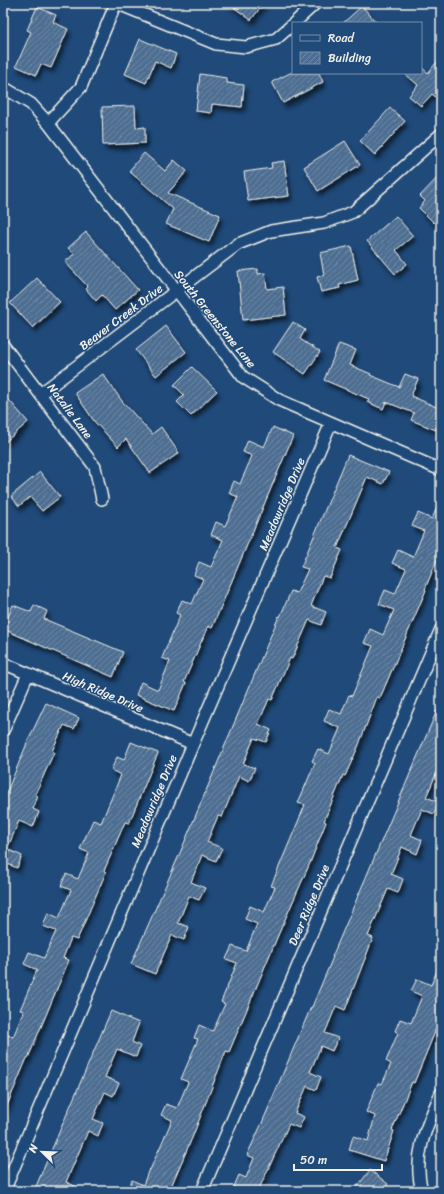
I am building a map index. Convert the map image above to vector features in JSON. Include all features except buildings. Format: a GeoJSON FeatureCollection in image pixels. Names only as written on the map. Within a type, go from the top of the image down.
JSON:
{"type":"FeatureCollection","features":[{"type":"Feature","properties":{"kind":"street"},"geometry":{"type":"LineString","coordinates":[[48,124],[81,87],[116,3],[216,44],[246,47],[254,45],[276,39],[292,24]]}},
{"type":"Feature","properties":{"kind":"street"},"geometry":{"type":"LineString","coordinates":[[294,22],[316,3]]}},
{"type":"Feature","properties":{"kind":"street","name":"South Greenstone Lane"},"geometry":{"type":"LineString","coordinates":[[3,87],[31,104],[48,124],[243,377],[278,400],[441,470]]}},
{"type":"Feature","properties":{"kind":"street","name":"Beaver Creek Drive"},"geometry":{"type":"LineString","coordinates":[[40,394],[238,244],[271,231],[324,223],[353,212],[441,134]]}},
{"type":"Feature","properties":{"kind":"street","name":"Natalie Lane"},"geometry":{"type":"LineString","coordinates":[[3,345],[95,467],[102,499]]}},
{"type":"Feature","properties":{"kind":"street","name":"Meadowridge Drive"},"geometry":{"type":"LineString","coordinates":[[4,1191],[193,744],[331,423]]}},
{"type":"Feature","properties":{"kind":"street","name":"Deer Ridge Drive"},"geometry":{"type":"LineString","coordinates":[[202,1191],[441,629]]}},
{"type":"Feature","properties":{"kind":"street","name":"High Ridge Drive"},"geometry":{"type":"LineString","coordinates":[[3,663],[193,744]]}},
{"type":"Feature","properties":{"kind":"street"},"geometry":{"type":"LineString","coordinates":[[3,731],[28,674]]}},
{"type":"Feature","properties":{"kind":"street"},"geometry":{"type":"LineString","coordinates":[[422,1191],[418,1162],[423,1138],[441,1093]]}}]}
